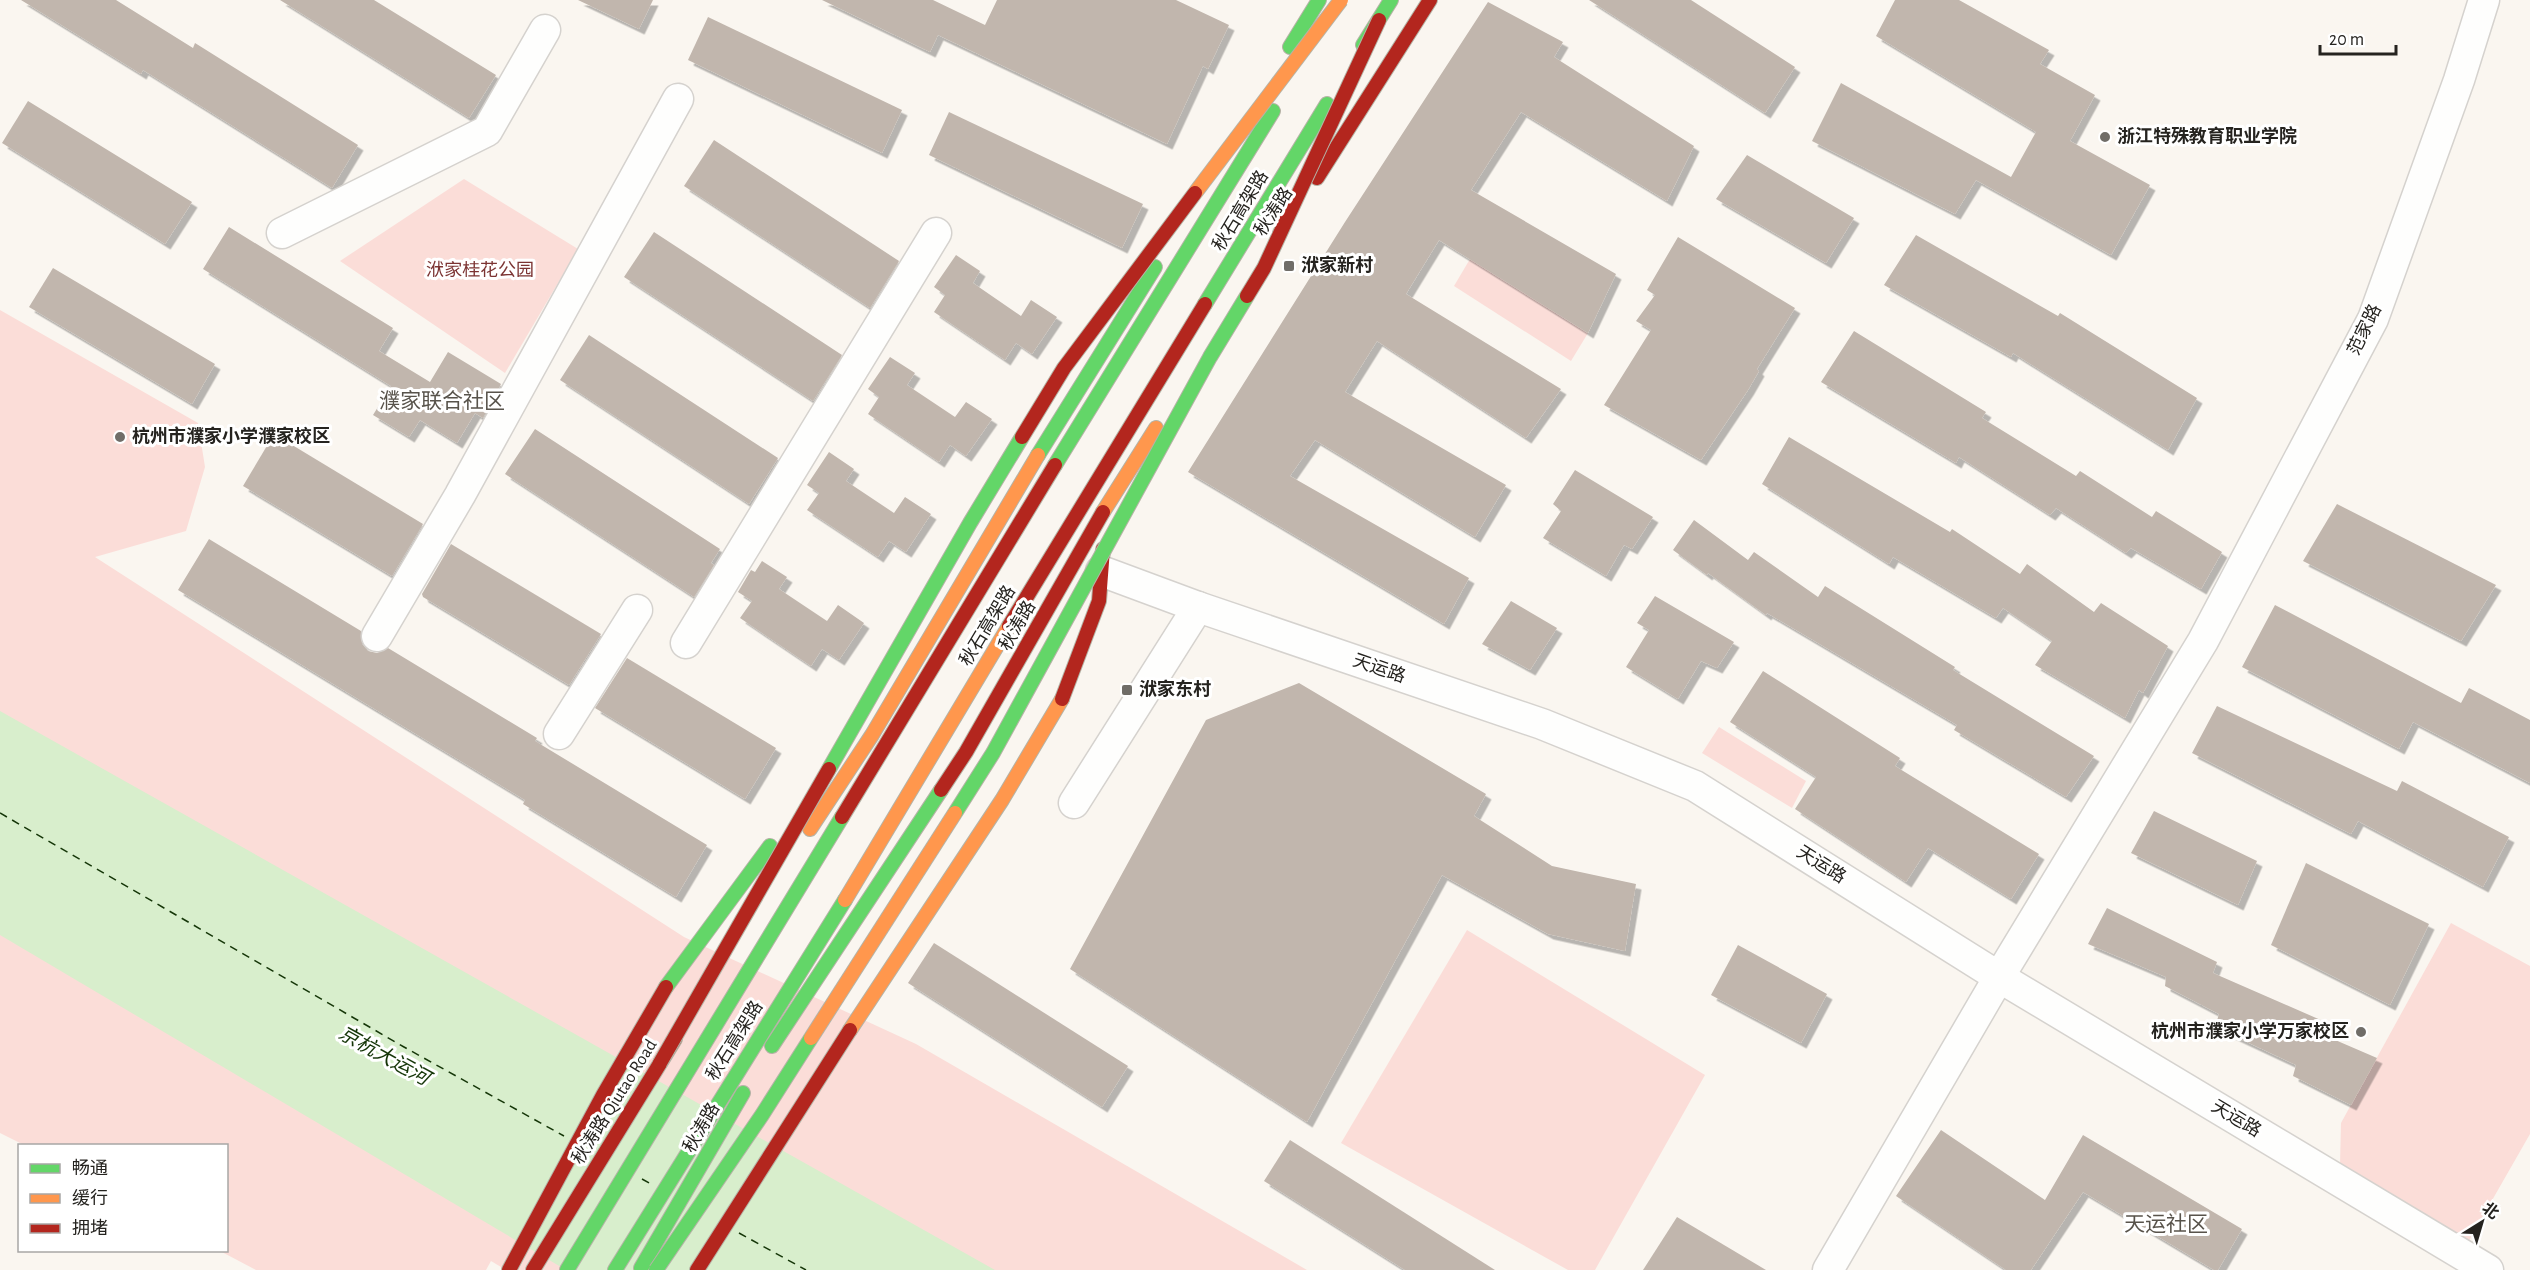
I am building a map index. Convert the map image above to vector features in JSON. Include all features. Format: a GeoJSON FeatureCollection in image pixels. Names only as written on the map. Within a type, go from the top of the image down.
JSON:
{"type":"FeatureCollection","features":[{"type":"Feature","properties":{"kind":"main road"},"geometry":{"type":"LineString","coordinates":[[509,1270],[642,1025],[664,989],[763,858],[880,667],[1005,507],[1319,0]]}},
{"type":"Feature","properties":{"kind":"main road"},"geometry":{"type":"LineString","coordinates":[[660,1063],[970,523],[1064,368],[1342,0]]}},
{"type":"Feature","properties":{"kind":"main road","name":"秋石高架路"},"geometry":{"type":"LineString","coordinates":[[567,1270],[1102,387],[1342,0]]}},
{"type":"Feature","properties":{"kind":"main road","name":"秋石高架路"},"geometry":{"type":"LineString","coordinates":[[615,1270],[859,878],[932,753],[1391,0]]}},
{"type":"Feature","properties":{"kind":"main road","name":"秋涛路"},"geometry":{"type":"LineString","coordinates":[[767,1055],[966,752],[1112,496],[1430,0]]}},
{"type":"Feature","properties":{"kind":"main road"},"geometry":{"type":"LineString","coordinates":[[656,1270],[762,1115],[993,753],[1210,357],[1264,268],[1378,20]]}},
{"type":"Feature","properties":{"kind":"main road","name":"秋涛路 Qiutao Road"},"geometry":{"type":"LineString","coordinates":[[533,1270],[729,953],[872,735],[1005,507]]}},
{"type":"Feature","properties":{"kind":"main road"},"geometry":{"type":"LineString","coordinates":[[697,1270],[1002,800],[1061,701],[1099,601],[1106,510]]}},
{"type":"Feature","properties":{"kind":"main road","name":"秋涛路"},"geometry":{"type":"LineString","coordinates":[[640,1270],[749,1083]]}},
{"type":"Feature","properties":{"kind":"street","name":"范家路"},"geometry":{"type":"LineString","coordinates":[[1828,1270],[1999,977],[2203,641],[2373,319],[2459,80],[2484,0]]}},
{"type":"Feature","properties":{"kind":"street"},"geometry":{"type":"LineString","coordinates":[[282,232],[487,131],[545,30]]}},
{"type":"Feature","properties":{"kind":"street"},"geometry":{"type":"LineString","coordinates":[[377,636],[460,495],[678,99]]}},
{"type":"Feature","properties":{"kind":"street"},"geometry":{"type":"LineString","coordinates":[[686,642],[936,233]]}},
{"type":"Feature","properties":{"kind":"street","name":"天运路"},"geometry":{"type":"LineString","coordinates":[[1101,571],[1198,607],[1542,724],[1695,786],[1999,977],[2488,1270]]}},
{"type":"Feature","properties":{"kind":"street"},"geometry":{"type":"LineString","coordinates":[[1074,804],[1198,607]]}},
{"type":"Feature","properties":{"kind":"street"},"geometry":{"type":"LineString","coordinates":[[559,735],[637,610]]}},
{"type":"Feature","properties":{"kind":"green space","name":"洑家桂花公园"},"geometry":{"type":"Polygon","coordinates":[[[464,179],[578,249],[505,373],[340,261],[464,179]]]}},
{"type":"Feature","properties":{"kind":"green space"},"geometry":{"type":"Polygon","coordinates":[[[1470,259],[1588,333],[1571,361],[1454,286],[1470,259]]]}},
{"type":"Feature","properties":{"kind":"green space"},"geometry":{"type":"Polygon","coordinates":[[[0,310],[198,423],[205,467],[186,531],[95,557],[684,937],[916,1044],[1307,1270],[506,1270],[491,1261],[486,1270],[256,1270],[222,1252],[228,1252],[228,1144],[22,1144],[0,1133],[0,310]]]}},
{"type":"Feature","properties":{"kind":"green space"},"geometry":{"type":"Polygon","coordinates":[[[1719,727],[1806,781],[1792,808],[1702,753],[1719,727]]]}},
{"type":"Feature","properties":{"kind":"green space"},"geometry":{"type":"Polygon","coordinates":[[[2451,923],[2530,966],[2530,1134],[2467,1244],[2340,1165],[2341,1123],[2451,923]]]}},
{"type":"Feature","properties":{"kind":"green space"},"geometry":{"type":"Polygon","coordinates":[[[1467,930],[1705,1075],[1595,1270],[1568,1270],[1341,1143],[1467,930]]]}},
{"type":"Feature","properties":{"kind":"water","name":"京杭大运河"},"geometry":{"type":"Polygon","coordinates":[[[0,711],[995,1270],[566,1270],[0,935],[0,711]]]}},
{"type":"Feature","properties":{"kind":"building"},"geometry":{"type":"Polygon","coordinates":[[[21,0],[116,0],[193,48],[195,43],[358,145],[332,188],[143,70],[141,74],[21,0]]]}},
{"type":"Feature","properties":{"kind":"building"},"geometry":{"type":"Polygon","coordinates":[[[280,0],[374,0],[496,75],[469,118],[280,0]]]}},
{"type":"Feature","properties":{"kind":"building"},"geometry":{"type":"Polygon","coordinates":[[[578,0],[653,0],[639,29],[578,0]]]}},
{"type":"Feature","properties":{"kind":"building"},"geometry":{"type":"Polygon","coordinates":[[[822,0],[933,0],[985,25],[997,0],[1176,0],[1229,25],[1208,69],[1203,66],[1167,144],[938,35],[930,52],[822,0]]]}},
{"type":"Feature","properties":{"kind":"building"},"geometry":{"type":"Polygon","coordinates":[[[1589,0],[1691,0],[1795,67],[1765,113],[1589,0]]]}},
{"type":"Feature","properties":{"kind":"building"},"geometry":{"type":"Polygon","coordinates":[[[1895,0],[1959,0],[2049,50],[2040,64],[2095,95],[2070,141],[2150,185],[2111,255],[1976,180],[1955,214],[1812,141],[1841,83],[2011,177],[2036,132],[1876,36],[1895,0]]]}},
{"type":"Feature","properties":{"kind":"building"},"geometry":{"type":"Polygon","coordinates":[[[1488,2],[1563,42],[1554,57],[1694,146],[1667,201],[1521,112],[1471,190],[1616,274],[1588,333],[1439,240],[1406,294],[1561,389],[1526,438],[1377,341],[1345,392],[1506,485],[1475,537],[1315,440],[1290,476],[1469,578],[1444,624],[1188,472],[1345,222],[1488,2]]]}},
{"type":"Feature","properties":{"kind":"building"},"geometry":{"type":"Polygon","coordinates":[[[708,17],[902,110],[882,153],[688,60],[708,17]]]}},
{"type":"Feature","properties":{"kind":"building"},"geometry":{"type":"Polygon","coordinates":[[[28,101],[192,202],[165,244],[2,143],[28,101]]]}},
{"type":"Feature","properties":{"kind":"building"},"geometry":{"type":"Polygon","coordinates":[[[949,112],[1143,204],[1122,248],[929,155],[949,112]]]}},
{"type":"Feature","properties":{"kind":"building"},"geometry":{"type":"Polygon","coordinates":[[[714,140],[899,261],[870,308],[684,186],[714,140]]]}},
{"type":"Feature","properties":{"kind":"building"},"geometry":{"type":"Polygon","coordinates":[[[1747,155],[1854,218],[1826,263],[1716,199],[1747,155]]]}},
{"type":"Feature","properties":{"kind":"building"},"geometry":{"type":"Polygon","coordinates":[[[229,227],[393,328],[379,351],[430,382],[448,352],[501,384],[483,418],[475,413],[457,443],[420,420],[409,437],[373,415],[391,386],[203,269],[229,227]]]}},
{"type":"Feature","properties":{"kind":"building"},"geometry":{"type":"Polygon","coordinates":[[[654,232],[842,355],[813,401],[624,277],[654,232]]]}},
{"type":"Feature","properties":{"kind":"building"},"geometry":{"type":"Polygon","coordinates":[[[1916,235],[2058,316],[2060,313],[2197,398],[2168,450],[2013,353],[2011,357],[1884,285],[1916,235]]]}},
{"type":"Feature","properties":{"kind":"building"},"geometry":{"type":"Polygon","coordinates":[[[1678,237],[1795,308],[1757,369],[1759,371],[1748,390],[1701,460],[1604,405],[1651,330],[1636,321],[1655,295],[1647,290],[1678,237]]]}},
{"type":"Feature","properties":{"kind":"building"},"geometry":{"type":"Polygon","coordinates":[[[956,255],[980,271],[973,283],[1021,316],[1031,300],[1057,317],[1032,354],[1016,343],[1005,360],[934,312],[945,295],[934,287],[956,255]]]}},
{"type":"Feature","properties":{"kind":"building"},"geometry":{"type":"Polygon","coordinates":[[[53,268],[215,364],[192,404],[29,307],[53,268]]]}},
{"type":"Feature","properties":{"kind":"building"},"geometry":{"type":"Polygon","coordinates":[[[1854,331],[1986,412],[1982,418],[2076,476],[2080,471],[2152,517],[2156,511],[2222,552],[2201,589],[2131,548],[2126,553],[2056,508],[2050,515],[1959,457],[1956,463],[1821,382],[1854,331]]]}},
{"type":"Feature","properties":{"kind":"building"},"geometry":{"type":"Polygon","coordinates":[[[589,335],[778,458],[749,504],[560,380],[589,335]]]}},
{"type":"Feature","properties":{"kind":"building"},"geometry":{"type":"Polygon","coordinates":[[[890,357],[915,373],[907,385],[955,417],[966,402],[992,419],[966,456],[950,445],[939,462],[868,414],[879,397],[868,389],[890,357]]]}},
{"type":"Feature","properties":{"kind":"building"},"geometry":{"type":"Polygon","coordinates":[[[535,429],[720,549],[711,563],[714,565],[694,597],[505,474],[535,429]]]}},
{"type":"Feature","properties":{"kind":"building"},"geometry":{"type":"Polygon","coordinates":[[[274,434],[423,524],[392,576],[243,486],[274,434]]]}},
{"type":"Feature","properties":{"kind":"building"},"geometry":{"type":"Polygon","coordinates":[[[1789,437],[1950,532],[1952,529],[2020,574],[2027,564],[2094,612],[2101,603],[2168,646],[2143,693],[2139,690],[2125,718],[2035,665],[2052,641],[2003,608],[1996,618],[1893,557],[1889,564],[1762,484],[1789,437]]]}},
{"type":"Feature","properties":{"kind":"building"},"geometry":{"type":"Polygon","coordinates":[[[829,452],[854,469],[846,481],[894,513],[905,497],[931,514],[906,552],[889,541],[878,557],[807,510],[819,493],[807,485],[829,452]]]}},
{"type":"Feature","properties":{"kind":"building"},"geometry":{"type":"Polygon","coordinates":[[[1575,470],[1653,517],[1632,549],[1624,545],[1606,576],[1543,538],[1561,511],[1553,504],[1575,470]]]}},
{"type":"Feature","properties":{"kind":"building"},"geometry":{"type":"Polygon","coordinates":[[[2337,504],[2496,585],[2461,641],[2303,561],[2337,504]]]}},
{"type":"Feature","properties":{"kind":"building"},"geometry":{"type":"Polygon","coordinates":[[[1694,520],[1748,560],[1754,552],[1818,597],[1825,586],[1955,667],[1953,670],[2094,756],[2066,797],[1954,730],[1957,725],[1767,613],[1766,615],[1673,550],[1694,520]]]}},
{"type":"Feature","properties":{"kind":"building"},"geometry":{"type":"Polygon","coordinates":[[[209,539],[361,631],[362,644],[368,651],[377,653],[388,648],[537,738],[535,741],[707,845],[676,897],[523,804],[525,800],[178,590],[209,539]]]}},
{"type":"Feature","properties":{"kind":"building"},"geometry":{"type":"Polygon","coordinates":[[[451,544],[601,634],[569,685],[423,597],[422,594],[451,544]]]}},
{"type":"Feature","properties":{"kind":"building"},"geometry":{"type":"Polygon","coordinates":[[[762,561],[787,577],[779,589],[827,621],[838,605],[864,623],[839,660],[822,649],[811,666],[740,618],[752,601],[738,592],[751,570],[755,572],[762,561]]]}},
{"type":"Feature","properties":{"kind":"building"},"geometry":{"type":"Polygon","coordinates":[[[1655,596],[1734,642],[1717,668],[1701,661],[1678,699],[1626,667],[1649,630],[1637,623],[1655,596]]]}},
{"type":"Feature","properties":{"kind":"building"},"geometry":{"type":"Polygon","coordinates":[[[1511,601],[1557,628],[1530,670],[1482,644],[1511,601]]]}},
{"type":"Feature","properties":{"kind":"building"},"geometry":{"type":"Polygon","coordinates":[[[2275,605],[2461,703],[2469,688],[2530,720],[2530,783],[2413,722],[2399,749],[2242,667],[2275,605]]]}},
{"type":"Feature","properties":{"kind":"building"},"geometry":{"type":"Polygon","coordinates":[[[627,658],[776,748],[745,799],[595,708],[627,658]]]}},
{"type":"Feature","properties":{"kind":"building"},"geometry":{"type":"Polygon","coordinates":[[[1763,671],[1900,758],[1895,766],[2039,854],[2011,899],[1928,848],[1906,882],[1795,809],[1816,777],[1730,722],[1763,671]]]}},
{"type":"Feature","properties":{"kind":"building"},"geometry":{"type":"Polygon","coordinates":[[[1299,683],[1486,794],[1474,816],[1552,866],[1636,884],[1625,951],[1548,934],[1442,875],[1307,1122],[1070,969],[1206,720],[1299,683]]]}},
{"type":"Feature","properties":{"kind":"building"},"geometry":{"type":"Polygon","coordinates":[[[2217,706],[2397,791],[2402,781],[2509,837],[2483,887],[2358,821],[2351,834],[2192,753],[2217,706]]]}},
{"type":"Feature","properties":{"kind":"building"},"geometry":{"type":"Polygon","coordinates":[[[2154,811],[2257,861],[2238,905],[2131,853],[2154,811]]]}},
{"type":"Feature","properties":{"kind":"building"},"geometry":{"type":"Polygon","coordinates":[[[2306,863],[2429,924],[2390,1005],[2271,945],[2306,863]]]}},
{"type":"Feature","properties":{"kind":"building"},"geometry":{"type":"Polygon","coordinates":[[[2107,908],[2217,962],[2213,973],[2323,1021],[2319,1033],[2377,1058],[2351,1105],[2293,1076],[2296,1065],[2215,1027],[2219,1014],[2165,986],[2166,977],[2088,944],[2107,908]]]}},
{"type":"Feature","properties":{"kind":"building"},"geometry":{"type":"Polygon","coordinates":[[[934,943],[1128,1066],[1102,1107],[908,983],[934,943]]]}},
{"type":"Feature","properties":{"kind":"building"},"geometry":{"type":"Polygon","coordinates":[[[1738,945],[1827,994],[1801,1043],[1711,995],[1738,945]]]}},
{"type":"Feature","properties":{"kind":"building"},"geometry":{"type":"Polygon","coordinates":[[[1941,1130],[2045,1200],[2083,1135],[2242,1229],[2218,1270],[2214,1270],[2083,1192],[2031,1270],[2006,1270],[1896,1196],[1941,1130]]]}},
{"type":"Feature","properties":{"kind":"building"},"geometry":{"type":"Polygon","coordinates":[[[1290,1140],[1495,1270],[1405,1270],[1264,1181],[1290,1140]]]}},
{"type":"Feature","properties":{"kind":"building"},"geometry":{"type":"Polygon","coordinates":[[[1677,1217],[1766,1270],[1643,1270],[1677,1217]]]}},
{"type":"Feature","properties":{"kind":"ferry route"},"geometry":{"type":"LineString","coordinates":[[0,813],[404,1047],[564,1136]]}},
{"type":"Feature","properties":{"kind":"ferry route"},"geometry":{"type":"LineString","coordinates":[[642,1179],[651,1184]]}},
{"type":"Feature","properties":{"kind":"ferry route"},"geometry":{"type":"LineString","coordinates":[[739,1233],[806,1270]]}},
{"type":"Feature","properties":{"kind":"traffic: fast"},"geometry":{"type":"LineString","coordinates":[[1290,47],[1319,0]]}},
{"type":"Feature","properties":{"kind":"traffic: fast"},"geometry":{"type":"LineString","coordinates":[[1363,45],[1391,0]]}},
{"type":"Feature","properties":{"kind":"traffic: fast"},"geometry":{"type":"LineString","coordinates":[[1205,304],[1327,104]]}},
{"type":"Feature","properties":{"kind":"traffic: fast"},"geometry":{"type":"LineString","coordinates":[[1055,465],[1273,111]]}},
{"type":"Feature","properties":{"kind":"traffic: fast"},"geometry":{"type":"LineString","coordinates":[[1038,455],[1155,267]]}},
{"type":"Feature","properties":{"kind":"traffic: fast"},"geometry":{"type":"LineString","coordinates":[[955,813],[993,753],[1210,357],[1247,296]]}},
{"type":"Feature","properties":{"kind":"traffic: fast"},"geometry":{"type":"LineString","coordinates":[[829,769],[1022,437]]}},
{"type":"Feature","properties":{"kind":"traffic: fast"},"geometry":{"type":"LineString","coordinates":[[772,1046],[941,790]]}},
{"type":"Feature","properties":{"kind":"traffic: fast"},"geometry":{"type":"LineString","coordinates":[[567,1270],[842,817]]}},
{"type":"Feature","properties":{"kind":"traffic: fast"},"geometry":{"type":"LineString","coordinates":[[666,987],[770,846]]}},
{"type":"Feature","properties":{"kind":"traffic: fast"},"geometry":{"type":"LineString","coordinates":[[615,1270],[845,900]]}},
{"type":"Feature","properties":{"kind":"traffic: fast"},"geometry":{"type":"LineString","coordinates":[[656,1270],[762,1115],[811,1038]]}},
{"type":"Feature","properties":{"kind":"traffic: fast"},"geometry":{"type":"LineString","coordinates":[[641,1268],[743,1093]]}},
{"type":"Feature","properties":{"kind":"traffic: slow"},"geometry":{"type":"LineString","coordinates":[[1195,193],[1341,0]]}},
{"type":"Feature","properties":{"kind":"traffic: slow"},"geometry":{"type":"LineString","coordinates":[[1103,512],[1156,428]]}},
{"type":"Feature","properties":{"kind":"traffic: slow"},"geometry":{"type":"LineString","coordinates":[[810,829],[872,735],[1038,455]]}},
{"type":"Feature","properties":{"kind":"traffic: slow"},"geometry":{"type":"LineString","coordinates":[[845,900],[1009,626]]}},
{"type":"Feature","properties":{"kind":"traffic: slow"},"geometry":{"type":"LineString","coordinates":[[850,1030],[1002,800],[1062,699]]}},
{"type":"Feature","properties":{"kind":"traffic: slow"},"geometry":{"type":"LineString","coordinates":[[811,1038],[955,813]]}},
{"type":"Feature","properties":{"kind":"traffic: jam"},"geometry":{"type":"LineString","coordinates":[[1317,178],[1430,0]]}},
{"type":"Feature","properties":{"kind":"traffic: jam"},"geometry":{"type":"LineString","coordinates":[[1247,296],[1264,268],[1379,20]]}},
{"type":"Feature","properties":{"kind":"traffic: jam"},"geometry":{"type":"LineString","coordinates":[[1022,437],[1064,368],[1195,193]]}},
{"type":"Feature","properties":{"kind":"traffic: jam"},"geometry":{"type":"LineString","coordinates":[[1009,626],[1205,304]]}},
{"type":"Feature","properties":{"kind":"traffic: jam"},"geometry":{"type":"LineString","coordinates":[[842,817],[1055,465]]}},
{"type":"Feature","properties":{"kind":"traffic: jam"},"geometry":{"type":"LineString","coordinates":[[941,790],[966,752],[1103,512]]}},
{"type":"Feature","properties":{"kind":"traffic: jam"},"geometry":{"type":"LineString","coordinates":[[1062,699],[1099,601],[1103,549]]}},
{"type":"Feature","properties":{"kind":"traffic: jam"},"geometry":{"type":"LineString","coordinates":[[660,1063],[829,769]]}},
{"type":"Feature","properties":{"kind":"traffic: jam"},"geometry":{"type":"LineString","coordinates":[[509,1270],[603,1095],[666,987]]}},
{"type":"Feature","properties":{"kind":"traffic: jam"},"geometry":{"type":"LineString","coordinates":[[697,1270],[850,1030]]}},
{"type":"Feature","properties":{"kind":"traffic: jam"},"geometry":{"type":"LineString","coordinates":[[533,1270],[675,1039]]}},
{"type":"Feature","properties":{"kind":"place","name":"浙江特殊教育职业学院"},"geometry":{"type":"Point","coordinates":[2105,137]}},
{"type":"Feature","properties":{"kind":"place","name":"洑家新村"},"geometry":{"type":"Point","coordinates":[1289,266]}},
{"type":"Feature","properties":{"kind":"place","name":"杭州市濮家小学濮家校区"},"geometry":{"type":"Point","coordinates":[120,437]}},
{"type":"Feature","properties":{"kind":"place","name":"洑家东村"},"geometry":{"type":"Point","coordinates":[1127,690]}},
{"type":"Feature","properties":{"kind":"place","name":"杭州市濮家小学万家校区"},"geometry":{"type":"Point","coordinates":[2361,1032]}},
{"type":"Feature","properties":{"kind":"district","name":"濮家联合社区"},"geometry":{"type":"Point","coordinates":[442,401]}},
{"type":"Feature","properties":{"kind":"district","name":"天运社区"},"geometry":{"type":"Point","coordinates":[2166,1224]}}]}
